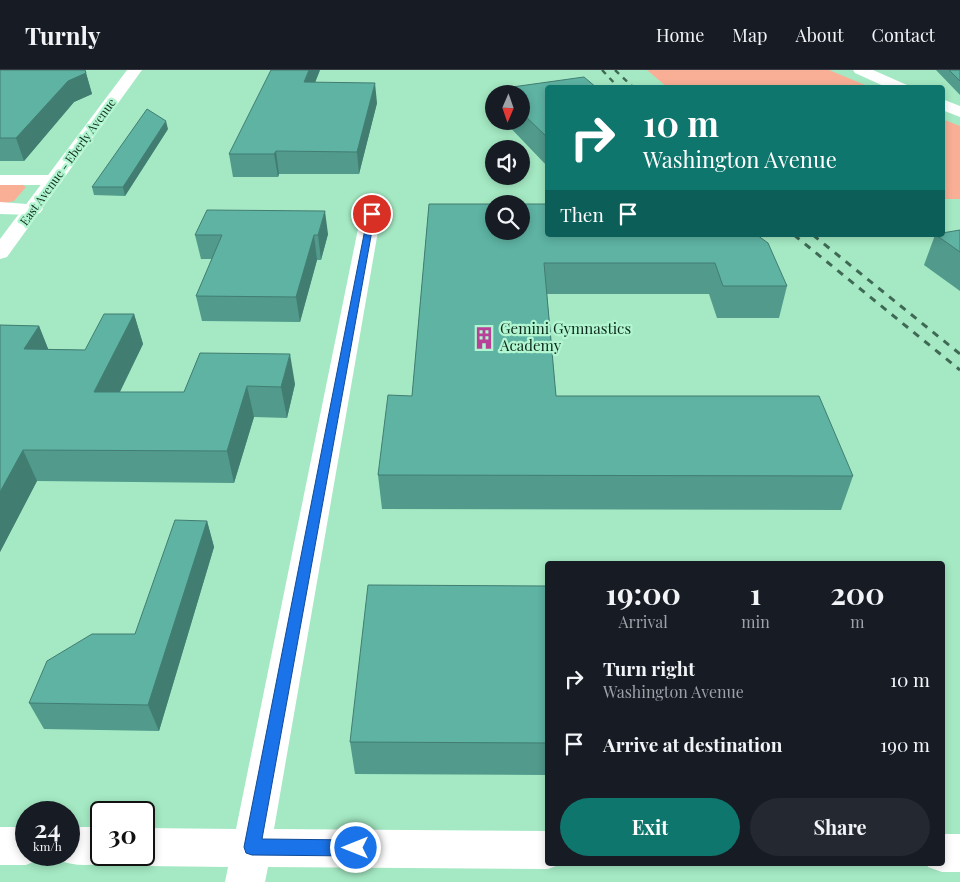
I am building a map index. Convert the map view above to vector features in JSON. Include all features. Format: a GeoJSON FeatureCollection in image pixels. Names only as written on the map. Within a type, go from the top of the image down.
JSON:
{"type":"FeatureCollection","features":[{"type":"Feature","properties":{"kind":"street","name":"East Avenue - Eberly Avenue"},"geometry":{"type":"LineString","coordinates":[[0,253],[135,70]]}},
{"type":"Feature","properties":{"kind":"street"},"geometry":{"type":"LineString","coordinates":[[860,70],[895,85]]}},
{"type":"Feature","properties":{"kind":"street"},"geometry":{"type":"LineString","coordinates":[[945,105],[960,112]]}},
{"type":"Feature","properties":{"kind":"street"},"geometry":{"type":"LineString","coordinates":[[0,180],[54,180]]}},
{"type":"Feature","properties":{"kind":"street"},"geometry":{"type":"LineString","coordinates":[[0,208],[33,209]]}},
{"type":"Feature","properties":{"kind":"street"},"geometry":{"type":"LineString","coordinates":[[249,865],[372,214]]}},
{"type":"Feature","properties":{"kind":"street"},"geometry":{"type":"LineString","coordinates":[[0,846],[15,846]]}},
{"type":"Feature","properties":{"kind":"street"},"geometry":{"type":"LineString","coordinates":[[155,848],[249,865],[545,850]]}},
{"type":"Feature","properties":{"kind":"shaded area"},"geometry":{"type":"Polygon","coordinates":[[[647,70],[829,70],[865,85],[665,85],[647,70]]]}},
{"type":"Feature","properties":{"kind":"shaded area"},"geometry":{"type":"Polygon","coordinates":[[[945,120],[960,126],[960,199],[945,199],[945,120]]]}},
{"type":"Feature","properties":{"kind":"shaded area"},"geometry":{"type":"Polygon","coordinates":[[[0,183],[23,185],[26,187],[14,201],[0,204],[0,183]]]}},
{"type":"Feature","properties":{"kind":"building"},"geometry":{"type":"Polygon","coordinates":[[[0,70],[85,70],[86,73],[68,81],[16,138],[0,138],[0,70]]]}},
{"type":"Feature","properties":{"kind":"building"},"geometry":{"type":"Polygon","coordinates":[[[271,70],[309,70],[304,82],[375,83],[357,152],[276,151],[274,154],[229,154],[271,70]]]}},
{"type":"Feature","properties":{"kind":"building"},"geometry":{"type":"Polygon","coordinates":[[[949,70],[960,70],[960,81],[949,70]]]}},
{"type":"Feature","properties":{"kind":"building"},"geometry":{"type":"Polygon","coordinates":[[[584,77],[593,85],[545,85],[545,135],[530,121],[530,85],[527,85],[584,77]]]}},
{"type":"Feature","properties":{"kind":"building"},"geometry":{"type":"Polygon","coordinates":[[[147,109],[166,121],[123,187],[92,187],[147,109]]]}},
{"type":"Feature","properties":{"kind":"building"},"geometry":{"type":"Polygon","coordinates":[[[429,204],[485,204],[485,240],[530,240],[530,204],[545,204],[545,237],[760,237],[768,243],[787,286],[723,286],[715,263],[544,263],[556,396],[819,396],[853,476],[378,475],[388,395],[412,396],[429,204]]]}},
{"type":"Feature","properties":{"kind":"building"},"geometry":{"type":"Polygon","coordinates":[[[207,210],[325,211],[318,235],[314,235],[296,297],[196,296],[222,235],[195,235],[207,210]]]}},
{"type":"Feature","properties":{"kind":"building"},"geometry":{"type":"Polygon","coordinates":[[[960,230],[960,252],[939,237],[945,237],[945,232],[960,230]]]}},
{"type":"Feature","properties":{"kind":"building"},"geometry":{"type":"Polygon","coordinates":[[[104,314],[134,314],[94,392],[184,392],[200,353],[290,354],[281,387],[247,386],[227,451],[23,450],[0,492],[0,325],[39,326],[24,349],[85,350],[104,314]]]}},
{"type":"Feature","properties":{"kind":"building"},"geometry":{"type":"Polygon","coordinates":[[[175,520],[207,521],[148,705],[29,703],[47,661],[92,634],[135,634],[175,520]]]}},
{"type":"Feature","properties":{"kind":"building"},"geometry":{"type":"Polygon","coordinates":[[[368,585],[545,586],[545,743],[350,742],[368,585]]]}},
{"type":"Feature","properties":{"kind":"railway"},"geometry":{"type":"LineString","coordinates":[[602,70],[616,85]]}},
{"type":"Feature","properties":{"kind":"railway"},"geometry":{"type":"LineString","coordinates":[[615,70],[631,85]]}},
{"type":"Feature","properties":{"kind":"railway"},"geometry":{"type":"LineString","coordinates":[[796,237],[960,370]]}},
{"type":"Feature","properties":{"kind":"railway"},"geometry":{"type":"LineString","coordinates":[[815,237],[960,354]]}},
{"type":"Feature","properties":{"kind":"place","name":"Gemini Gymnastics Academy"},"geometry":{"type":"Point","coordinates":[484,338]}},
{"type":"Feature","properties":{"kind":"route"},"geometry":{"type":"LineString","coordinates":[[356,848],[252,847],[372,214]]}}]}
